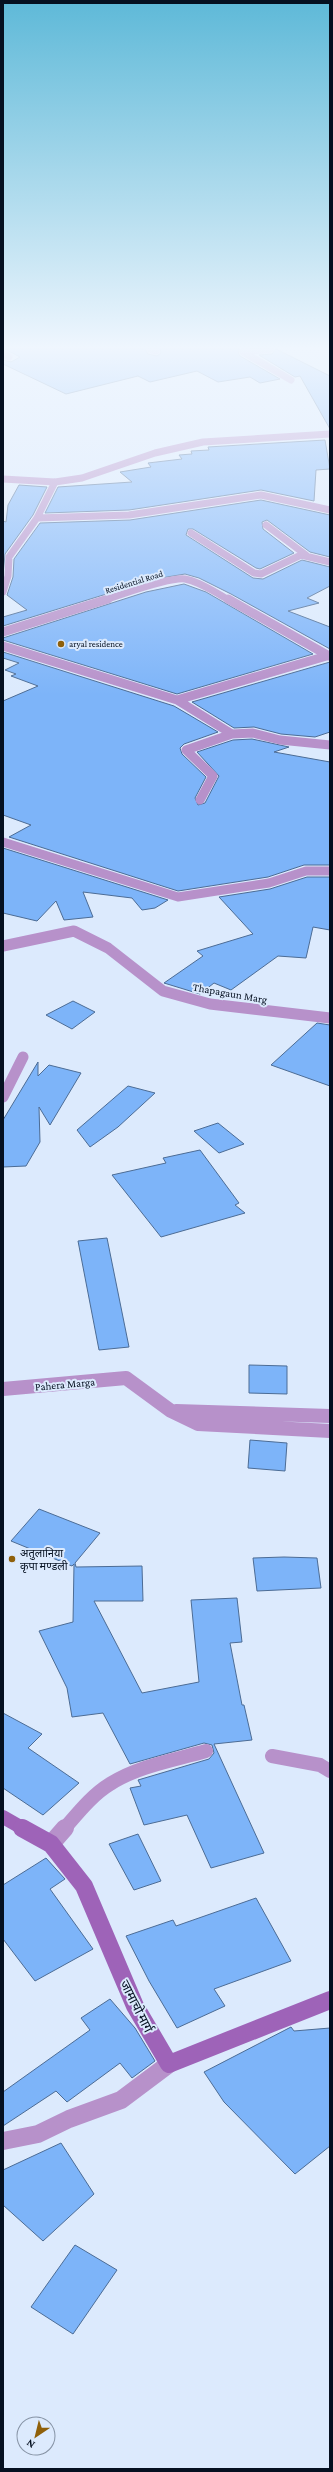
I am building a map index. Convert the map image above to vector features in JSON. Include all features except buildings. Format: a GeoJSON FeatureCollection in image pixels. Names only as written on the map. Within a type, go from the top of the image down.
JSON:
{"type":"FeatureCollection","features":[{"type":"Feature","properties":{"kind":"street"},"geometry":{"type":"LineString","coordinates":[[3,479],[54,482],[82,478],[122,464]]}},
{"type":"Feature","properties":{"kind":"street"},"geometry":{"type":"LineString","coordinates":[[3,592],[8,576],[10,558],[37,518],[54,482]]}},
{"type":"Feature","properties":{"kind":"street"},"geometry":{"type":"LineString","coordinates":[[37,518],[129,515],[261,495],[330,510]]}},
{"type":"Feature","properties":{"kind":"street"},"geometry":{"type":"LineString","coordinates":[[266,525],[306,555],[330,562]]}},
{"type":"Feature","properties":{"kind":"street"},"geometry":{"type":"LineString","coordinates":[[191,533],[254,573],[261,574],[306,555]]}},
{"type":"Feature","properties":{"kind":"street","name":"Residential Road"},"geometry":{"type":"LineString","coordinates":[[3,632],[153,585],[184,579],[204,586],[329,655]]}},
{"type":"Feature","properties":{"kind":"street"},"geometry":{"type":"LineString","coordinates":[[3,646],[177,700],[232,734]]}},
{"type":"Feature","properties":{"kind":"street"},"geometry":{"type":"LineString","coordinates":[[177,700],[329,655]]}},
{"type":"Feature","properties":{"kind":"street"},"geometry":{"type":"LineString","coordinates":[[200,800],[213,776],[186,750],[232,734],[253,733],[280,740],[330,745]]}},
{"type":"Feature","properties":{"kind":"street"},"geometry":{"type":"LineString","coordinates":[[3,842],[151,891],[178,897],[270,883],[306,871],[330,871]]}},
{"type":"Feature","properties":{"kind":"street","name":"Thapagaun Marg"},"geometry":{"type":"LineString","coordinates":[[3,946],[74,931],[108,948],[163,991],[210,1004],[271,1013],[330,1018]]}},
{"type":"Feature","properties":{"kind":"street"},"geometry":{"type":"LineString","coordinates":[[3,1097],[23,1057]]}},
{"type":"Feature","properties":{"kind":"street","name":"Pahera Marga"},"geometry":{"type":"LineString","coordinates":[[3,1389],[126,1378],[171,1411]]}},
{"type":"Feature","properties":{"kind":"street"},"geometry":{"type":"LineString","coordinates":[[171,1411],[330,1416]]}},
{"type":"Feature","properties":{"kind":"street"},"geometry":{"type":"LineString","coordinates":[[171,1411],[198,1424],[330,1431]]}},
{"type":"Feature","properties":{"kind":"street"},"geometry":{"type":"LineString","coordinates":[[51,1844],[90,1800],[111,1783],[172,1760],[206,1751]]}},
{"type":"Feature","properties":{"kind":"street"},"geometry":{"type":"LineString","coordinates":[[272,1756],[320,1765],[330,1771]]}},
{"type":"Feature","properties":{"kind":"street","name":"जामाचो मार्ग"},"geometry":{"type":"LineString","coordinates":[[3,1817],[51,1844],[84,1886],[103,1935],[135,2006],[169,2064]]}},
{"type":"Feature","properties":{"kind":"street"},"geometry":{"type":"LineString","coordinates":[[3,2141],[38,2134],[69,2119],[121,2100],[169,2064],[330,2000]]}},
{"type":"Feature","properties":{"kind":"place","name":"aryal residence"},"geometry":{"type":"Point","coordinates":[61,644]}},
{"type":"Feature","properties":{"kind":"place","name":"अतुलानिया कृपा मण्डली"},"geometry":{"type":"Point","coordinates":[12,1559]}}]}
